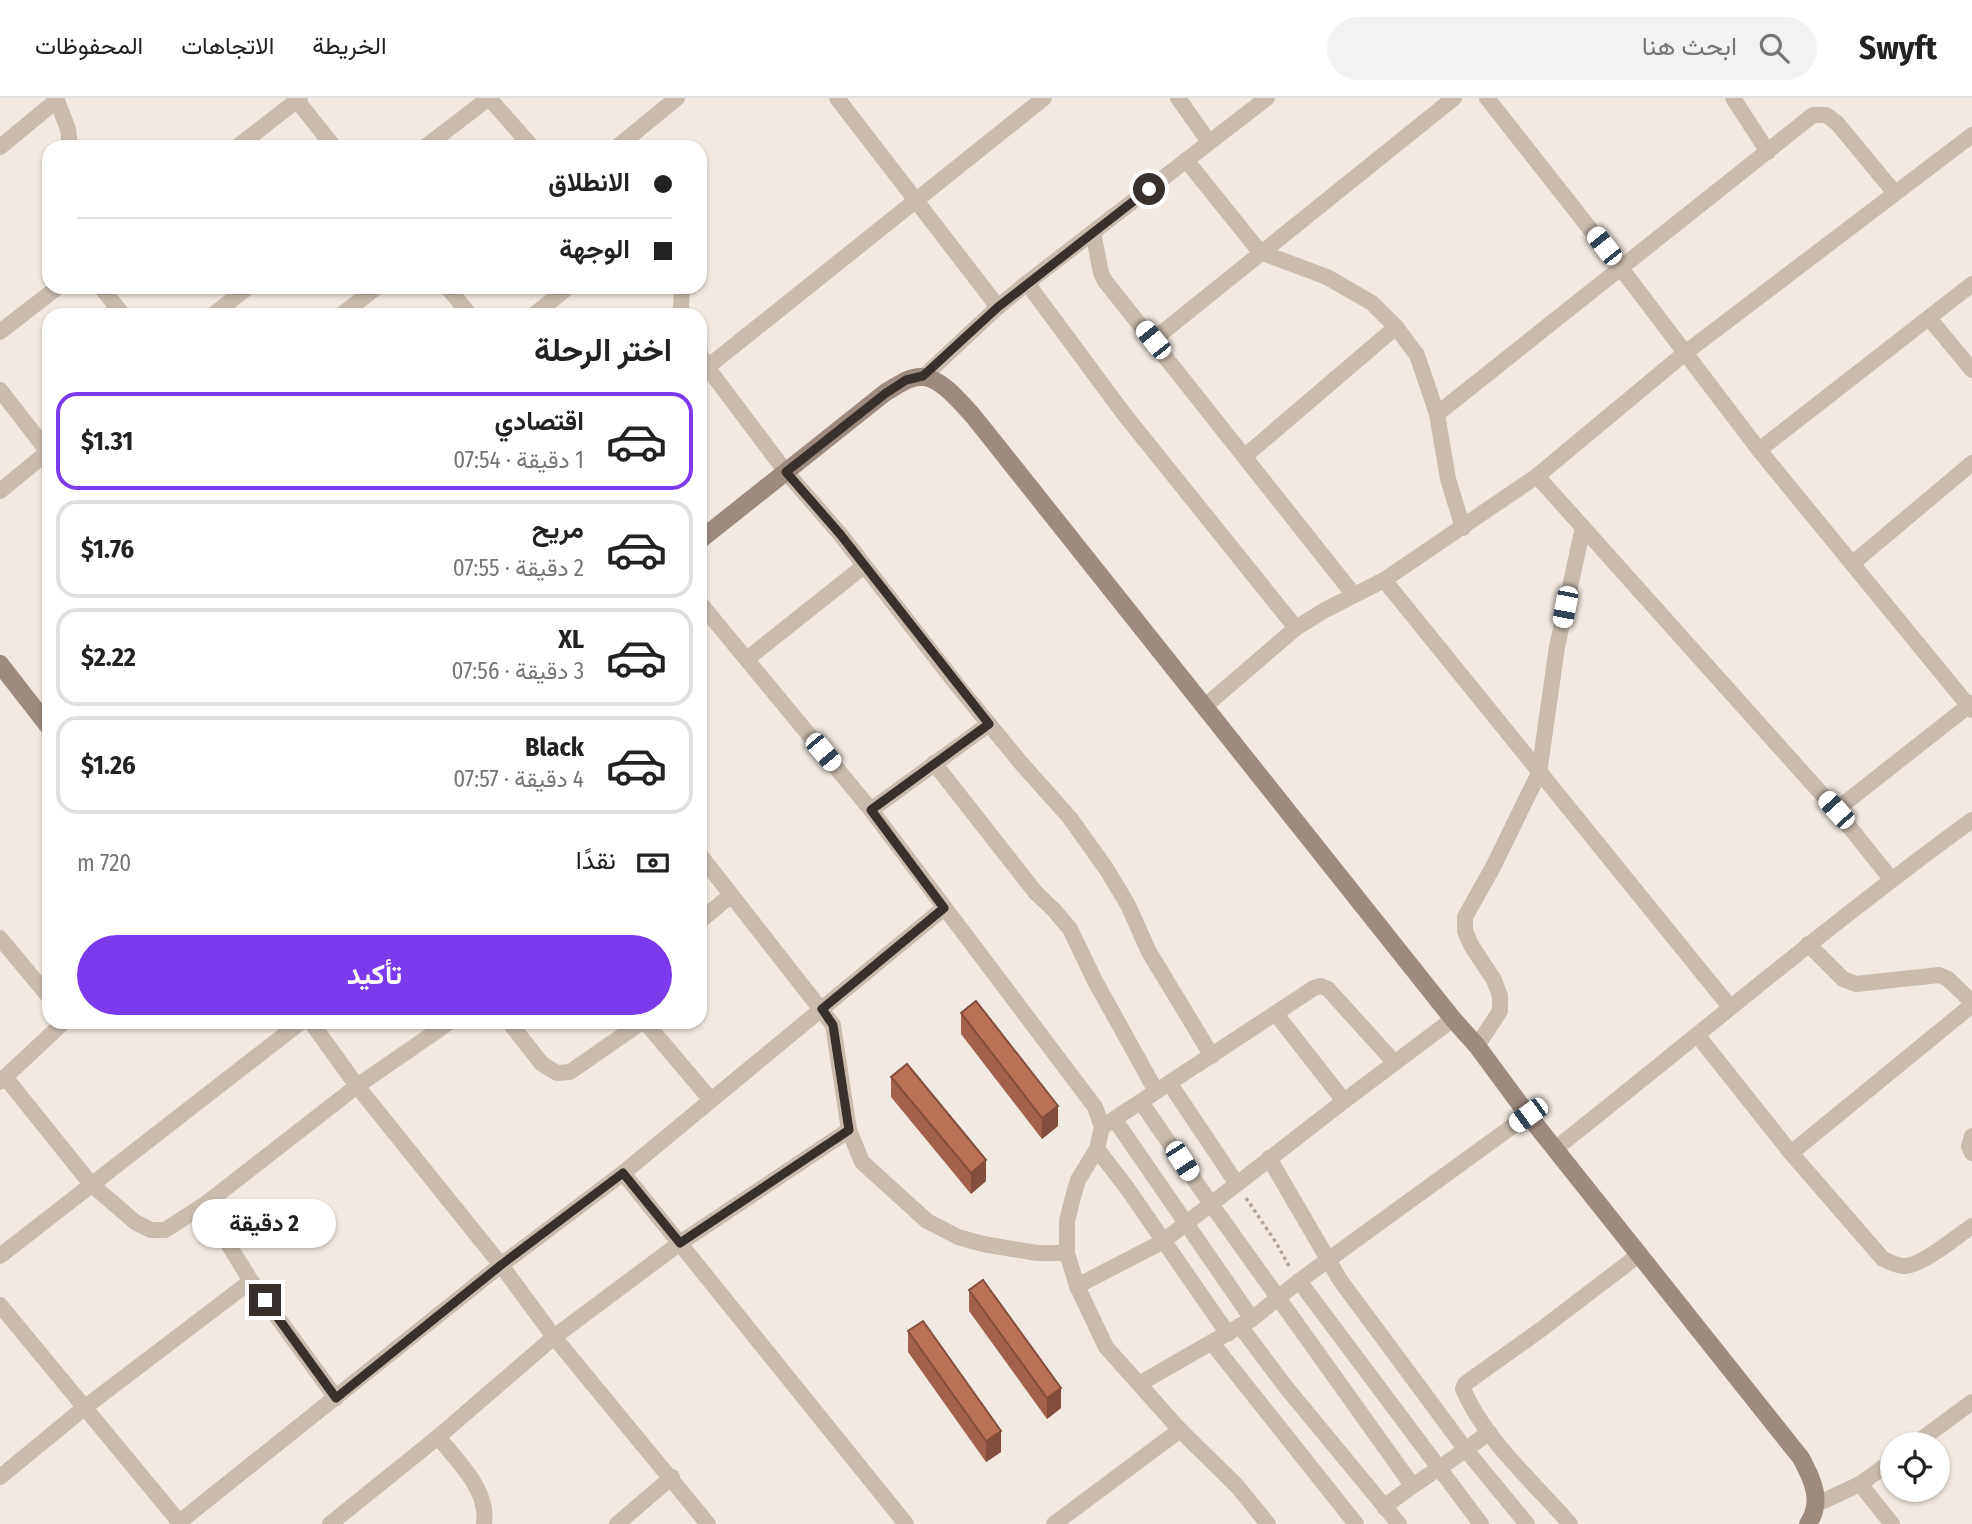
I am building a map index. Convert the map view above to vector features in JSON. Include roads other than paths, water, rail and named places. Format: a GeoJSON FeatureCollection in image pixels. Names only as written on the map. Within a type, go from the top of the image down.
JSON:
{"type":"FeatureCollection","features":[{"type":"Feature","properties":{"kind":"main road"},"geometry":{"type":"LineString","coordinates":[[707,534],[906,380],[923,376],[947,388],[974,417],[1477,1046],[1528,1115],[1801,1458],[1814,1487],[1817,1504],[1808,1524]]}},
{"type":"Feature","properties":{"kind":"main road"},"geometry":{"type":"LineString","coordinates":[[0,663],[42,718]]}},
{"type":"Feature","properties":{"kind":"street"},"geometry":{"type":"LineString","coordinates":[[434,140],[489,98],[526,140]]}},
{"type":"Feature","properties":{"kind":"street"},"geometry":{"type":"LineString","coordinates":[[637,140],[677,98]]}},
{"type":"Feature","properties":{"kind":"street"},"geometry":{"type":"LineString","coordinates":[[837,98],[998,307]]}},
{"type":"Feature","properties":{"kind":"street"},"geometry":{"type":"LineString","coordinates":[[707,361],[1044,98]]}},
{"type":"Feature","properties":{"kind":"street"},"geometry":{"type":"LineString","coordinates":[[1178,98],[1209,142]]}},
{"type":"Feature","properties":{"kind":"street"},"geometry":{"type":"LineString","coordinates":[[923,376],[1027,283],[1267,98]]}},
{"type":"Feature","properties":{"kind":"street"},"geometry":{"type":"LineString","coordinates":[[1153,340],[1454,98]]}},
{"type":"Feature","properties":{"kind":"street"},"geometry":{"type":"LineString","coordinates":[[1487,98],[1759,450],[1971,706],[1836,810]]}},
{"type":"Feature","properties":{"kind":"street"},"geometry":{"type":"LineString","coordinates":[[1733,98],[1768,152]]}},
{"type":"Feature","properties":{"kind":"street"},"geometry":{"type":"LineString","coordinates":[[0,147],[56,99],[69,140]]}},
{"type":"Feature","properties":{"kind":"street"},"geometry":{"type":"LineString","coordinates":[[246,140],[297,99],[329,140]]}},
{"type":"Feature","properties":{"kind":"street"},"geometry":{"type":"LineString","coordinates":[[1437,414],[1813,115],[1826,115],[1837,123],[1894,192]]}},
{"type":"Feature","properties":{"kind":"street"},"geometry":{"type":"LineString","coordinates":[[1204,707],[1296,628],[1384,580],[1537,476],[1685,353],[1972,135]]}},
{"type":"Feature","properties":{"kind":"street"},"geometry":{"type":"LineString","coordinates":[[1186,160],[1260,252],[1327,277],[1372,303],[1396,327],[1417,355],[1437,414],[1444,463],[1463,528]]}},
{"type":"Feature","properties":{"kind":"street"},"geometry":{"type":"LineString","coordinates":[[1093,232],[1105,281],[1354,595]]}},
{"type":"Feature","properties":{"kind":"street"},"geometry":{"type":"LineString","coordinates":[[1027,283],[1124,414],[1296,628]]}},
{"type":"Feature","properties":{"kind":"street"},"geometry":{"type":"LineString","coordinates":[[1759,450],[1972,284]]}},
{"type":"Feature","properties":{"kind":"street"},"geometry":{"type":"LineString","coordinates":[[0,332],[49,294]]}},
{"type":"Feature","properties":{"kind":"street"},"geometry":{"type":"LineString","coordinates":[[106,294],[118,308]]}},
{"type":"Feature","properties":{"kind":"street"},"geometry":{"type":"LineString","coordinates":[[222,308],[239,294]]}},
{"type":"Feature","properties":{"kind":"street"},"geometry":{"type":"LineString","coordinates":[[350,308],[368,294]]}},
{"type":"Feature","properties":{"kind":"street"},"geometry":{"type":"LineString","coordinates":[[453,294],[464,308]]}},
{"type":"Feature","properties":{"kind":"street"},"geometry":{"type":"LineString","coordinates":[[542,308],[560,294]]}},
{"type":"Feature","properties":{"kind":"street"},"geometry":{"type":"LineString","coordinates":[[1929,317],[1972,370]]}},
{"type":"Feature","properties":{"kind":"street"},"geometry":{"type":"LineString","coordinates":[[1245,456],[1396,327]]}},
{"type":"Feature","properties":{"kind":"street"},"geometry":{"type":"LineString","coordinates":[[707,371],[989,724],[1070,818],[1128,905],[1149,952],[1212,1056]]}},
{"type":"Feature","properties":{"kind":"street"},"geometry":{"type":"LineString","coordinates":[[0,390],[42,443]]}},
{"type":"Feature","properties":{"kind":"street"},"geometry":{"type":"LineString","coordinates":[[0,491],[42,458]]}},
{"type":"Feature","properties":{"kind":"street"},"geometry":{"type":"LineString","coordinates":[[1853,563],[1972,463]]}},
{"type":"Feature","properties":{"kind":"street"},"geometry":{"type":"LineString","coordinates":[[1537,476],[1836,810],[1891,879]]}},
{"type":"Feature","properties":{"kind":"street"},"geometry":{"type":"LineString","coordinates":[[1477,1046],[1500,1011],[1500,996],[1494,980],[1471,945],[1465,931],[1465,917],[1539,773],[1557,647],[1583,527]]}},
{"type":"Feature","properties":{"kind":"street"},"geometry":{"type":"LineString","coordinates":[[747,659],[864,566]]}},
{"type":"Feature","properties":{"kind":"street"},"geometry":{"type":"LineString","coordinates":[[1384,580],[1730,1007]]}},
{"type":"Feature","properties":{"kind":"street"},"geometry":{"type":"LineString","coordinates":[[707,611],[871,810],[1095,1107],[1187,1222],[1240,1326]]}},
{"type":"Feature","properties":{"kind":"street"},"geometry":{"type":"LineString","coordinates":[[871,810],[989,724]]}},
{"type":"Feature","properties":{"kind":"street"},"geometry":{"type":"LineString","coordinates":[[934,763],[1035,893],[1070,929],[1095,981],[1163,1088],[1237,1184]]}},
{"type":"Feature","properties":{"kind":"street"},"geometry":{"type":"LineString","coordinates":[[1555,1149],[1698,1036],[1808,944],[1972,820]]}},
{"type":"Feature","properties":{"kind":"street"},"geometry":{"type":"LineString","coordinates":[[707,864],[833,1025],[849,1130],[862,1162],[927,1221],[958,1237],[983,1244],[1037,1252],[1068,1253]]}},
{"type":"Feature","properties":{"kind":"street"},"geometry":{"type":"LineString","coordinates":[[707,915],[731,895]]}},
{"type":"Feature","properties":{"kind":"street"},"geometry":{"type":"LineString","coordinates":[[0,1306],[179,1523],[501,1265],[623,1173],[944,908]]}},
{"type":"Feature","properties":{"kind":"street"},"geometry":{"type":"LineString","coordinates":[[0,938],[42,989]]}},
{"type":"Feature","properties":{"kind":"street"},"geometry":{"type":"LineString","coordinates":[[1791,1153],[1972,1003],[1948,979],[1939,975],[1856,984],[1843,979],[1808,944]]}},
{"type":"Feature","properties":{"kind":"street"},"geometry":{"type":"LineString","coordinates":[[1268,1524],[1237,1486],[1180,1430],[1107,1347],[1077,1286],[1068,1253],[1067,1221],[1073,1197],[1078,1180],[1109,1123],[1314,988],[1321,986],[1328,989],[1394,1062]]}},
{"type":"Feature","properties":{"kind":"street"},"geometry":{"type":"LineString","coordinates":[[1276,1014],[1343,1101]]}},
{"type":"Feature","properties":{"kind":"street"},"geometry":{"type":"LineString","coordinates":[[1077,1286],[1162,1242],[1453,1019]]}},
{"type":"Feature","properties":{"kind":"street"},"geometry":{"type":"LineString","coordinates":[[57,1029],[2,1080],[91,1184],[135,1222],[152,1230],[165,1230],[204,1205],[357,1087],[440,1029]]}},
{"type":"Feature","properties":{"kind":"street"},"geometry":{"type":"LineString","coordinates":[[0,1256],[292,1029]]}},
{"type":"Feature","properties":{"kind":"street"},"geometry":{"type":"LineString","coordinates":[[316,1029],[357,1087],[501,1265],[554,1337],[708,1524]]}},
{"type":"Feature","properties":{"kind":"street"},"geometry":{"type":"LineString","coordinates":[[514,1029],[542,1064],[557,1073],[570,1072],[634,1029]]}},
{"type":"Feature","properties":{"kind":"street"},"geometry":{"type":"LineString","coordinates":[[650,1029],[711,1100]]}},
{"type":"Feature","properties":{"kind":"street"},"geometry":{"type":"LineString","coordinates":[[1698,1036],[1791,1153],[1883,1259],[1906,1266],[1918,1262],[1972,1226]]}},
{"type":"Feature","properties":{"kind":"street"},"geometry":{"type":"LineString","coordinates":[[1140,1102],[1412,1485]]}},
{"type":"Feature","properties":{"kind":"street"},"geometry":{"type":"LineString","coordinates":[[1139,1384],[1240,1326],[1528,1115]]}},
{"type":"Feature","properties":{"kind":"street"},"geometry":{"type":"LineString","coordinates":[[330,1524],[438,1437],[554,1337],[680,1243],[849,1130]]}},
{"type":"Feature","properties":{"kind":"street"},"geometry":{"type":"LineString","coordinates":[[1972,1136],[1969,1146],[1972,1153]]}},
{"type":"Feature","properties":{"kind":"street"},"geometry":{"type":"LineString","coordinates":[[1097,1149],[1162,1242],[1240,1326],[1285,1386],[1399,1524]]}},
{"type":"Feature","properties":{"kind":"street"},"geometry":{"type":"LineString","coordinates":[[1269,1158],[1340,1280],[1466,1450],[1527,1524]]}},
{"type":"Feature","properties":{"kind":"street"},"geometry":{"type":"LineString","coordinates":[[623,1173],[906,1524]]}},
{"type":"Feature","properties":{"kind":"street"},"geometry":{"type":"LineString","coordinates":[[204,1205],[251,1280],[336,1398]]}},
{"type":"Feature","properties":{"kind":"street"},"geometry":{"type":"LineString","coordinates":[[1570,1524],[1532,1485],[1489,1432],[1463,1390],[1465,1384],[1640,1254]]}},
{"type":"Feature","properties":{"kind":"street"},"geometry":{"type":"LineString","coordinates":[[0,1477],[84,1408],[251,1280]]}},
{"type":"Feature","properties":{"kind":"street"},"geometry":{"type":"LineString","coordinates":[[1299,1281],[1481,1524]]}},
{"type":"Feature","properties":{"kind":"street"},"geometry":{"type":"LineString","coordinates":[[1212,1343],[1356,1524]]}},
{"type":"Feature","properties":{"kind":"street"},"geometry":{"type":"LineString","coordinates":[[1932,1432],[1972,1402]]}},
{"type":"Feature","properties":{"kind":"street"},"geometry":{"type":"LineString","coordinates":[[1061,1522],[1180,1430]]}},
{"type":"Feature","properties":{"kind":"street"},"geometry":{"type":"LineString","coordinates":[[1384,1507],[1489,1432]]}},
{"type":"Feature","properties":{"kind":"street"},"geometry":{"type":"LineString","coordinates":[[438,1437],[478,1488],[486,1510],[484,1524]]}},
{"type":"Feature","properties":{"kind":"street"},"geometry":{"type":"LineString","coordinates":[[1817,1504],[1860,1485],[1880,1470]]}},
{"type":"Feature","properties":{"kind":"street"},"geometry":{"type":"LineString","coordinates":[[617,1524],[672,1478]]}},
{"type":"Feature","properties":{"kind":"street"},"geometry":{"type":"LineString","coordinates":[[1860,1485],[1892,1524]]}}]}
